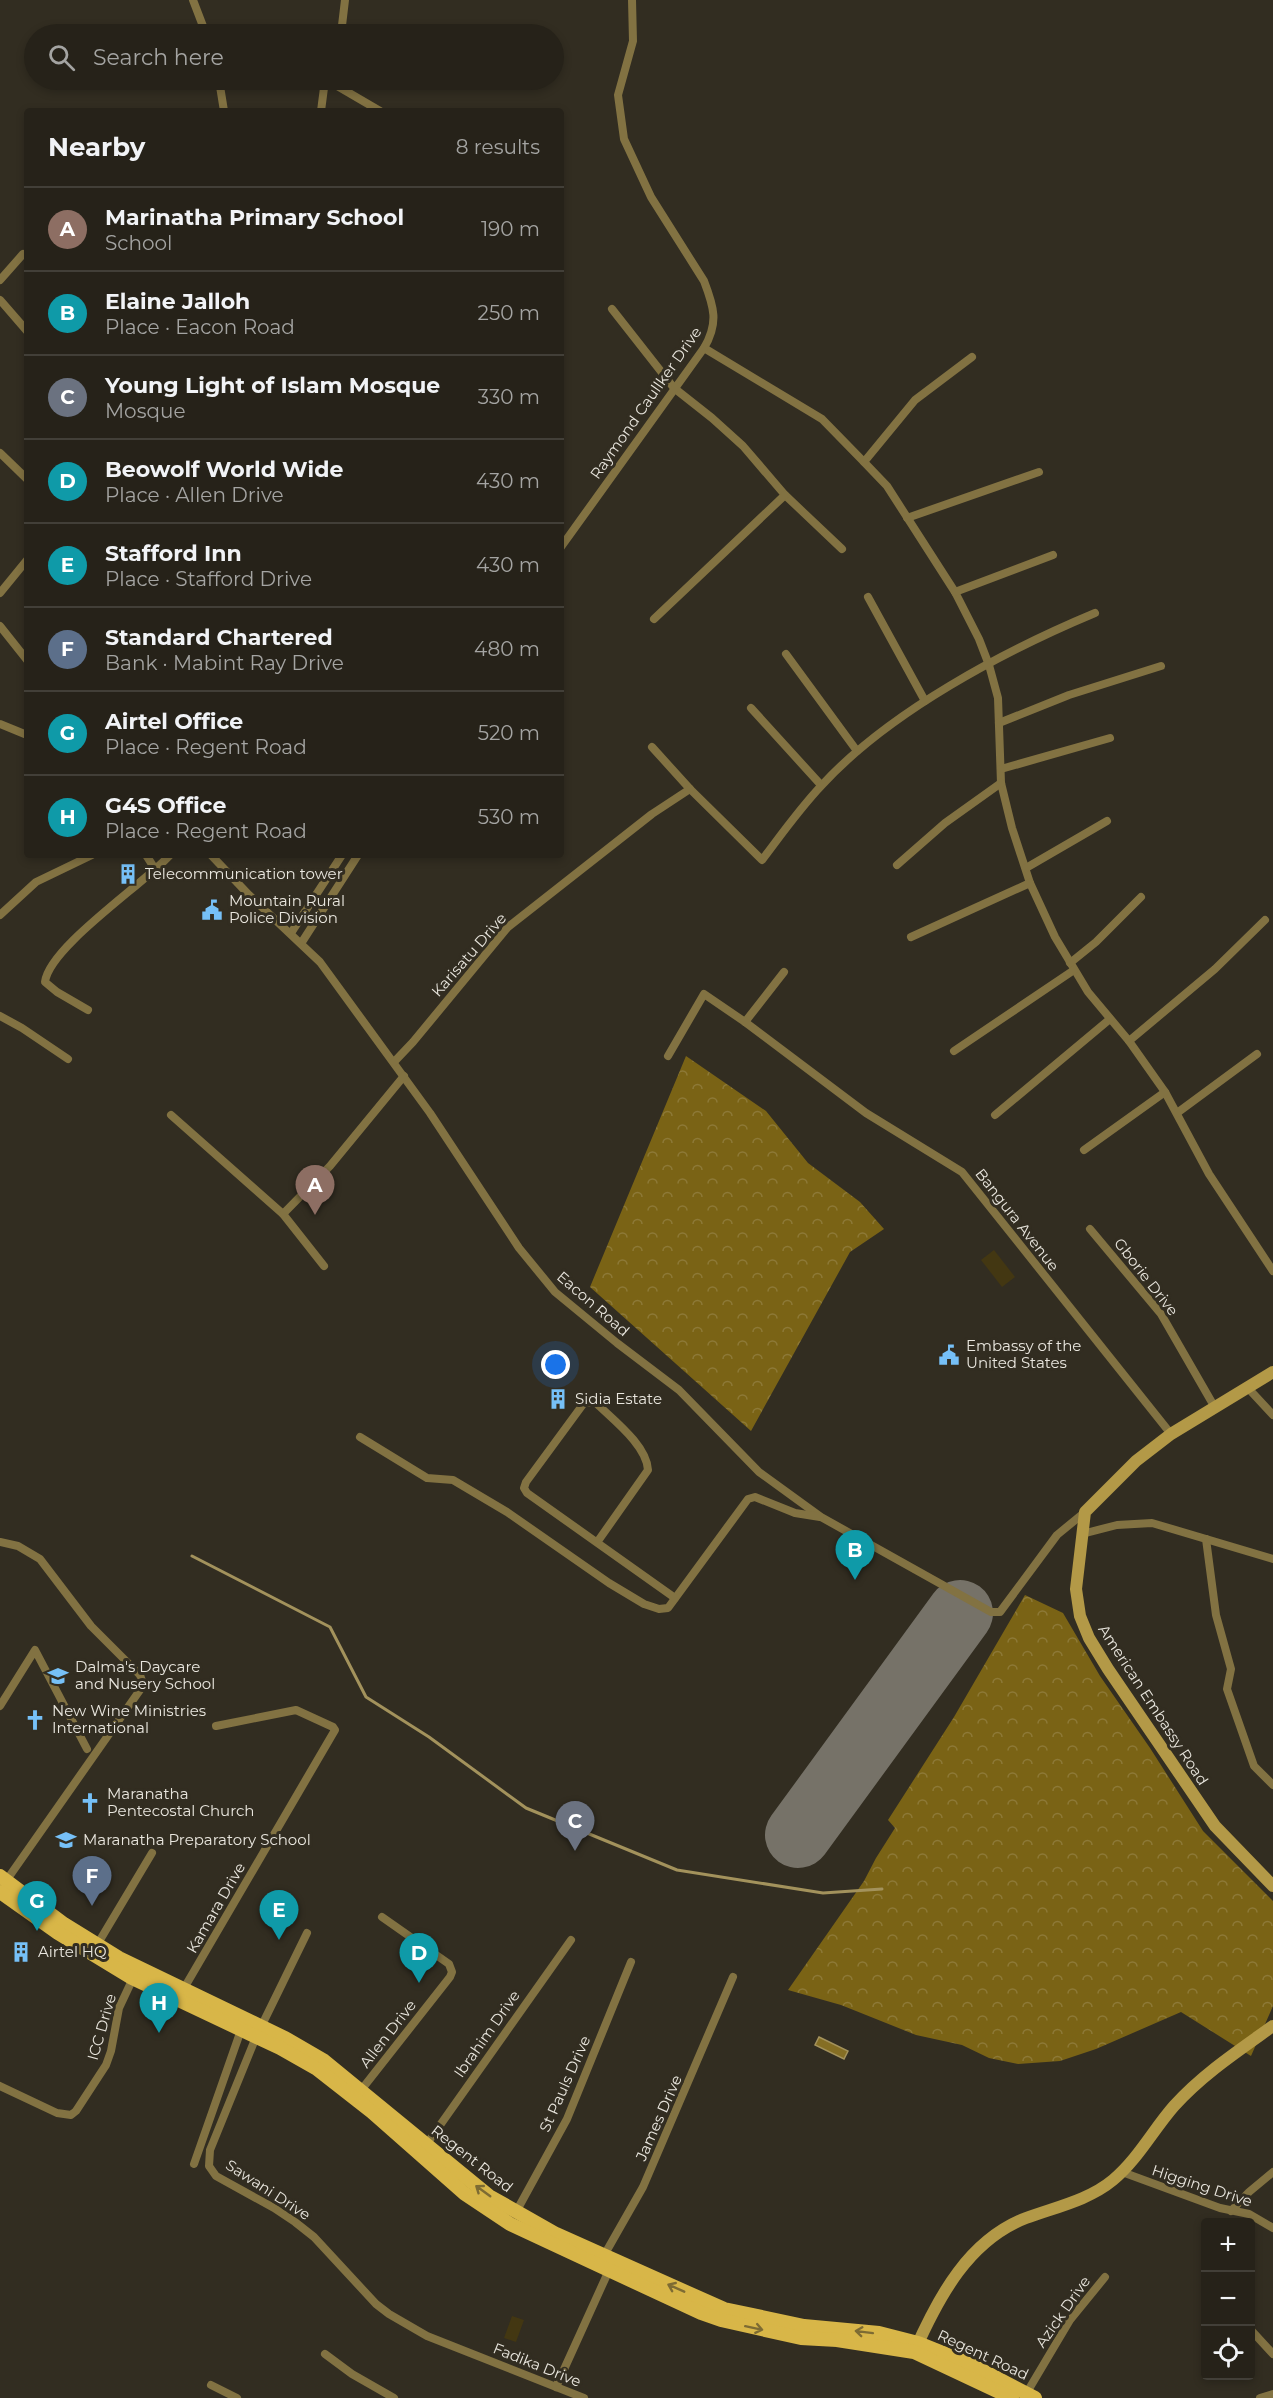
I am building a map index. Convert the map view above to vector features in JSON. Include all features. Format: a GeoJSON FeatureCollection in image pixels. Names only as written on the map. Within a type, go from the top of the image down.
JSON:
{"type":"FeatureCollection","features":[{"type":"Feature","properties":{"kind":"main road","name":"Regent Road"},"geometry":{"type":"LineString","coordinates":[[2,1883],[52,1922],[135,1973],[241,2030],[259,2032]]}},
{"type":"Feature","properties":{"kind":"main road","name":"Regent Road"},"geometry":{"type":"LineString","coordinates":[[52,1922],[97,1945],[135,1973],[183,1990],[259,2032],[323,2060],[465,2194],[510,2224],[724,2309],[804,2326],[879,2333],[916,2348],[978,2368],[1031,2396]]}},
{"type":"Feature","properties":{"kind":"main road","name":"Regent Road"},"geometry":{"type":"LineString","coordinates":[[358,2095],[426,2145],[470,2182],[516,2212],[607,2263]]}},
{"type":"Feature","properties":{"kind":"main road","name":"Regent Road"},"geometry":{"type":"LineString","coordinates":[[916,2348],[1012,2398]]}},
{"type":"Feature","properties":{"kind":"street"},"geometry":{"type":"LineString","coordinates":[[193,0],[202,24]]}},
{"type":"Feature","properties":{"kind":"street"},"geometry":{"type":"LineString","coordinates":[[342,24],[345,0]]}},
{"type":"Feature","properties":{"kind":"street","name":"Raymond Caullker Drive"},"geometry":{"type":"LineString","coordinates":[[564,543],[704,348],[712,334],[714,321],[704,281],[640,174],[624,139],[619,117],[619,89],[633,41],[632,0]]}},
{"type":"Feature","properties":{"kind":"street"},"geometry":{"type":"LineString","coordinates":[[221,90],[224,108]]}},
{"type":"Feature","properties":{"kind":"street"},"geometry":{"type":"LineString","coordinates":[[321,108],[324,90]]}},
{"type":"Feature","properties":{"kind":"street"},"geometry":{"type":"LineString","coordinates":[[343,90],[375,108]]}},
{"type":"Feature","properties":{"kind":"street"},"geometry":{"type":"LineString","coordinates":[[0,280],[23,254]]}},
{"type":"Feature","properties":{"kind":"street"},"geometry":{"type":"LineString","coordinates":[[0,300],[24,328]]}},
{"type":"Feature","properties":{"kind":"street"},"geometry":{"type":"LineString","coordinates":[[612,309],[674,388],[743,446],[785,495],[842,549]]}},
{"type":"Feature","properties":{"kind":"street"},"geometry":{"type":"LineString","coordinates":[[704,348],[822,419],[886,486],[955,592],[979,639],[998,698],[1001,783],[1012,828],[1030,883],[1072,967],[1088,992],[1129,1041],[1165,1092],[1214,1182],[1273,1270]]}},
{"type":"Feature","properties":{"kind":"street"},"geometry":{"type":"LineString","coordinates":[[864,462],[915,400],[972,357]]}},
{"type":"Feature","properties":{"kind":"street"},"geometry":{"type":"LineString","coordinates":[[0,453],[24,476]]}},
{"type":"Feature","properties":{"kind":"street"},"geometry":{"type":"LineString","coordinates":[[907,518],[1039,472]]}},
{"type":"Feature","properties":{"kind":"street"},"geometry":{"type":"LineString","coordinates":[[654,619],[785,495]]}},
{"type":"Feature","properties":{"kind":"street"},"geometry":{"type":"LineString","coordinates":[[955,592],[1053,555]]}},
{"type":"Feature","properties":{"kind":"street"},"geometry":{"type":"LineString","coordinates":[[0,593],[24,564]]}},
{"type":"Feature","properties":{"kind":"street"},"geometry":{"type":"LineString","coordinates":[[868,597],[925,701]]}},
{"type":"Feature","properties":{"kind":"street"},"geometry":{"type":"LineString","coordinates":[[652,747],[690,789],[762,860],[821,785],[857,751],[925,701],[1045,634],[1095,613]]}},
{"type":"Feature","properties":{"kind":"street"},"geometry":{"type":"LineString","coordinates":[[0,626],[24,656]]}},
{"type":"Feature","properties":{"kind":"street"},"geometry":{"type":"LineString","coordinates":[[786,654],[857,751]]}},
{"type":"Feature","properties":{"kind":"street"},"geometry":{"type":"LineString","coordinates":[[999,723],[1069,695],[1161,666]]}},
{"type":"Feature","properties":{"kind":"street"},"geometry":{"type":"LineString","coordinates":[[751,708],[821,785]]}},
{"type":"Feature","properties":{"kind":"street"},"geometry":{"type":"LineString","coordinates":[[0,724],[24,734]]}},
{"type":"Feature","properties":{"kind":"street"},"geometry":{"type":"LineString","coordinates":[[1001,769],[1110,738]]}},
{"type":"Feature","properties":{"kind":"street"},"geometry":{"type":"LineString","coordinates":[[897,865],[945,823],[1001,783]]}},
{"type":"Feature","properties":{"kind":"street","name":"Karisatu Drive"},"geometry":{"type":"LineString","coordinates":[[394,1062],[508,927],[652,814],[690,789]]}},
{"type":"Feature","properties":{"kind":"street"},"geometry":{"type":"LineString","coordinates":[[1026,868],[1107,821]]}},
{"type":"Feature","properties":{"kind":"street"},"geometry":{"type":"LineString","coordinates":[[0,915],[36,882],[86,858]]}},
{"type":"Feature","properties":{"kind":"street"},"geometry":{"type":"LineString","coordinates":[[148,858],[155,869]]}},
{"type":"Feature","properties":{"kind":"street"},"geometry":{"type":"LineString","coordinates":[[88,1010],[57,992],[45,982],[46,971],[81,932],[167,858]]}},
{"type":"Feature","properties":{"kind":"street","name":"Eacon Road"},"geometry":{"type":"LineString","coordinates":[[214,858],[249,895],[302,942],[320,962],[404,1076],[519,1248],[555,1292],[679,1390],[759,1472],[821,1517],[991,1612],[1000,1612],[1018,1582],[1057,1535],[1085,1512]]}},
{"type":"Feature","properties":{"kind":"street"},"geometry":{"type":"LineString","coordinates":[[291,933],[340,858]]}},
{"type":"Feature","properties":{"kind":"street"},"geometry":{"type":"LineString","coordinates":[[302,942],[356,858]]}},
{"type":"Feature","properties":{"kind":"street"},"geometry":{"type":"LineString","coordinates":[[911,936],[1030,883]]}},
{"type":"Feature","properties":{"kind":"street"},"geometry":{"type":"LineString","coordinates":[[954,1051],[1072,967],[1141,897]]}},
{"type":"Feature","properties":{"kind":"street"},"geometry":{"type":"LineString","coordinates":[[1129,1041],[1215,969],[1265,920]]}},
{"type":"Feature","properties":{"kind":"street"},"geometry":{"type":"LineString","coordinates":[[745,1022],[784,972]]}},
{"type":"Feature","properties":{"kind":"street","name":"Bangura Avenue"},"geometry":{"type":"LineString","coordinates":[[668,1056],[702,995],[705,994],[866,1113],[962,1172],[1170,1434]]}},
{"type":"Feature","properties":{"kind":"street"},"geometry":{"type":"LineString","coordinates":[[0,1016],[68,1059]]}},
{"type":"Feature","properties":{"kind":"street"},"geometry":{"type":"LineString","coordinates":[[995,1115],[1110,1019]]}},
{"type":"Feature","properties":{"kind":"street"},"geometry":{"type":"LineString","coordinates":[[1177,1113],[1257,1054]]}},
{"type":"Feature","properties":{"kind":"street"},"geometry":{"type":"LineString","coordinates":[[283,1214],[330,1166],[404,1076]]}},
{"type":"Feature","properties":{"kind":"street"},"geometry":{"type":"LineString","coordinates":[[1084,1150],[1165,1092]]}},
{"type":"Feature","properties":{"kind":"street"},"geometry":{"type":"LineString","coordinates":[[171,1115],[283,1214],[324,1266]]}},
{"type":"Feature","properties":{"kind":"street","name":"Gborie Drive"},"geometry":{"type":"LineString","coordinates":[[1090,1229],[1161,1314],[1214,1406]]}},
{"type":"Feature","properties":{"kind":"street"},"geometry":{"type":"LineString","coordinates":[[1085,1512],[1136,1461],[1170,1434],[1273,1372]]}},
{"type":"Feature","properties":{"kind":"street"},"geometry":{"type":"LineString","coordinates":[[1247,1387],[1273,1416]]}},
{"type":"Feature","properties":{"kind":"street"},"geometry":{"type":"LineString","coordinates":[[597,1541],[648,1470],[647,1461],[638,1445],[595,1402],[589,1401],[584,1403],[551,1446],[524,1488],[675,1598]]}},
{"type":"Feature","properties":{"kind":"street"},"geometry":{"type":"LineString","coordinates":[[360,1437],[427,1478],[453,1480],[507,1512],[600,1577],[644,1604],[659,1609],[668,1608],[748,1499],[755,1497],[795,1513],[821,1517]]}},
{"type":"Feature","properties":{"kind":"street","name":"American Embassy Road"},"geometry":{"type":"LineString","coordinates":[[1085,1512],[1076,1589],[1080,1616],[1089,1638],[1215,1826],[1273,1886]]}},
{"type":"Feature","properties":{"kind":"street"},"geometry":{"type":"LineString","coordinates":[[1082,1534],[1117,1525],[1152,1523],[1273,1559]]}},
{"type":"Feature","properties":{"kind":"street"},"geometry":{"type":"LineString","coordinates":[[1206,1539],[1216,1615],[1231,1669],[1227,1689],[1254,1766],[1273,1785]]}},
{"type":"Feature","properties":{"kind":"street"},"geometry":{"type":"LineString","coordinates":[[0,1542],[18,1546],[40,1559],[91,1626],[140,1675],[142,1681],[140,1690],[2,1883]]}},
{"type":"Feature","properties":{"kind":"street"},"geometry":{"type":"LineString","coordinates":[[0,1706],[35,1650],[87,1749]]}},
{"type":"Feature","properties":{"kind":"street","name":"Kamara Drive"},"geometry":{"type":"LineString","coordinates":[[183,1990],[335,1731],[333,1727],[296,1710],[216,1726]]}},
{"type":"Feature","properties":{"kind":"street"},"geometry":{"type":"LineString","coordinates":[[97,1945],[152,1853]]}},
{"type":"Feature","properties":{"kind":"street","name":"Allen Drive"},"geometry":{"type":"LineString","coordinates":[[358,2095],[452,1972],[449,1964],[382,1917]]}},
{"type":"Feature","properties":{"kind":"street","name":"Sawani Drive"},"geometry":{"type":"LineString","coordinates":[[307,1933],[259,2032],[210,2150],[210,2166],[216,2176],[296,2222],[314,2237],[376,2304],[389,2314],[427,2336],[480,2356]]}},
{"type":"Feature","properties":{"kind":"street","name":"Ibrahim Drive"},"geometry":{"type":"LineString","coordinates":[[426,2145],[572,1940]]}},
{"type":"Feature","properties":{"kind":"street","name":"St Pauls Drive"},"geometry":{"type":"LineString","coordinates":[[516,2212],[567,2119],[631,1962]]}},
{"type":"Feature","properties":{"kind":"street","name":"ICC Drive"},"geometry":{"type":"LineString","coordinates":[[0,2086],[57,2113],[71,2115],[76,2111],[106,2065],[111,2051],[119,2007],[135,1973]]}},
{"type":"Feature","properties":{"kind":"street","name":"James Drive"},"geometry":{"type":"LineString","coordinates":[[555,2387],[733,1977]]}},
{"type":"Feature","properties":{"kind":"street"},"geometry":{"type":"LineString","coordinates":[[916,2348],[954,2276],[978,2248],[1024,2218],[1079,2200],[1111,2182],[1122,2172],[1193,2086],[1273,2026]]}},
{"type":"Feature","properties":{"kind":"street"},"geometry":{"type":"LineString","coordinates":[[194,2164],[241,2030]]}},
{"type":"Feature","properties":{"kind":"street","name":"Higging Drive"},"geometry":{"type":"LineString","coordinates":[[1122,2172],[1165,2190],[1231,2211],[1249,2214],[1273,2228]]}},
{"type":"Feature","properties":{"kind":"street"},"geometry":{"type":"LineString","coordinates":[[1231,2211],[1273,2172]]}},
{"type":"Feature","properties":{"kind":"street","name":"Azick Drive"},"geometry":{"type":"LineString","coordinates":[[1031,2396],[1070,2320],[1105,2277]]}},
{"type":"Feature","properties":{"kind":"street"},"geometry":{"type":"LineString","coordinates":[[1255,2334],[1273,2354]]}},
{"type":"Feature","properties":{"kind":"street"},"geometry":{"type":"LineString","coordinates":[[325,2354],[352,2374],[394,2398]]}},
{"type":"Feature","properties":{"kind":"street","name":"Fadika Drive"},"geometry":{"type":"LineString","coordinates":[[480,2356],[584,2398]]}},
{"type":"Feature","properties":{"kind":"street"},"geometry":{"type":"LineString","coordinates":[[211,2385],[237,2398]]}},
{"type":"Feature","properties":{"kind":"street"},"geometry":{"type":"LineString","coordinates":[[1260,2398],[1273,2394]]}},
{"type":"Feature","properties":{"kind":"shaded area"},"geometry":{"type":"Polygon","coordinates":[[[994,1250],[1015,1277],[1002,1287],[981,1260],[994,1250]]]}},
{"type":"Feature","properties":{"kind":"shaded area"},"geometry":{"type":"Polygon","coordinates":[[[819,2037],[848,2051],[844,2059],[815,2045],[819,2037]]]}},
{"type":"Feature","properties":{"kind":"shaded area"},"geometry":{"type":"Polygon","coordinates":[[[512,2316],[524,2320],[516,2342],[504,2338],[512,2316]]]}},
{"type":"Feature","properties":{"kind":"green space"},"geometry":{"type":"Polygon","coordinates":[[[686,1056],[766,1111],[808,1163],[860,1202],[884,1229],[850,1252],[751,1431],[590,1287],[686,1056]]]}},
{"type":"Feature","properties":{"kind":"green space"},"geometry":{"type":"Polygon","coordinates":[[[1025,1595],[1063,1613],[1100,1676],[1203,1831],[1273,1901],[1273,2006],[1251,2056],[1181,2012],[1096,2049],[1060,2061],[1018,2064],[989,2058],[962,2045],[916,2035],[841,2005],[788,1990],[864,1881],[895,1828],[888,1820],[954,1717],[1025,1595]]]}},
{"type":"Feature","properties":{"kind":"waterway"},"geometry":{"type":"LineString","coordinates":[[192,1556],[330,1627],[366,1697],[429,1737],[526,1808],[677,1870],[823,1893],[882,1889]]}},
{"type":"Feature","properties":{"kind":"runway"},"geometry":{"type":"LineString","coordinates":[[798,1835],[960,1613]]}},
{"type":"Feature","properties":{"kind":"place","name":"Telecommunication tower"},"geometry":{"type":"Point","coordinates":[128,874]}},
{"type":"Feature","properties":{"kind":"place","name":"Mountain Rural Police Division"},"geometry":{"type":"Point","coordinates":[212,910]}},
{"type":"Feature","properties":{"kind":"place","name":"Marinatha Primary School"},"geometry":{"type":"Point","coordinates":[315,1215]}},
{"type":"Feature","properties":{"kind":"place","name":"Embassy of the United States"},"geometry":{"type":"Point","coordinates":[949,1355]}},
{"type":"Feature","properties":{"kind":"place","name":"Sidia Estate"},"geometry":{"type":"Point","coordinates":[558,1399]}},
{"type":"Feature","properties":{"kind":"place","name":"Elaine Jalloh"},"geometry":{"type":"Point","coordinates":[855,1580]}},
{"type":"Feature","properties":{"kind":"place","name":"Dalma's Daycare and Nusery School"},"geometry":{"type":"Point","coordinates":[58,1676]}},
{"type":"Feature","properties":{"kind":"place","name":"New Wine Ministries International"},"geometry":{"type":"Point","coordinates":[35,1720]}},
{"type":"Feature","properties":{"kind":"place","name":"Maranatha Pentecostal Church"},"geometry":{"type":"Point","coordinates":[90,1803]}},
{"type":"Feature","properties":{"kind":"place","name":"Maranatha Preparatory School"},"geometry":{"type":"Point","coordinates":[66,1840]}},
{"type":"Feature","properties":{"kind":"place","name":"Young Light of Islam Mosque"},"geometry":{"type":"Point","coordinates":[575,1851]}},
{"type":"Feature","properties":{"kind":"place","name":"Standard Chartered"},"geometry":{"type":"Point","coordinates":[92,1906]}},
{"type":"Feature","properties":{"kind":"place","name":"Airtel Office"},"geometry":{"type":"Point","coordinates":[37,1931]}},
{"type":"Feature","properties":{"kind":"place","name":"Stafford Inn"},"geometry":{"type":"Point","coordinates":[279,1940]}},
{"type":"Feature","properties":{"kind":"place","name":"Airtel HQ"},"geometry":{"type":"Point","coordinates":[21,1952]}},
{"type":"Feature","properties":{"kind":"place","name":"Beowolf World Wide"},"geometry":{"type":"Point","coordinates":[419,1983]}},
{"type":"Feature","properties":{"kind":"place","name":"G4S Office"},"geometry":{"type":"Point","coordinates":[159,2033]}}]}
